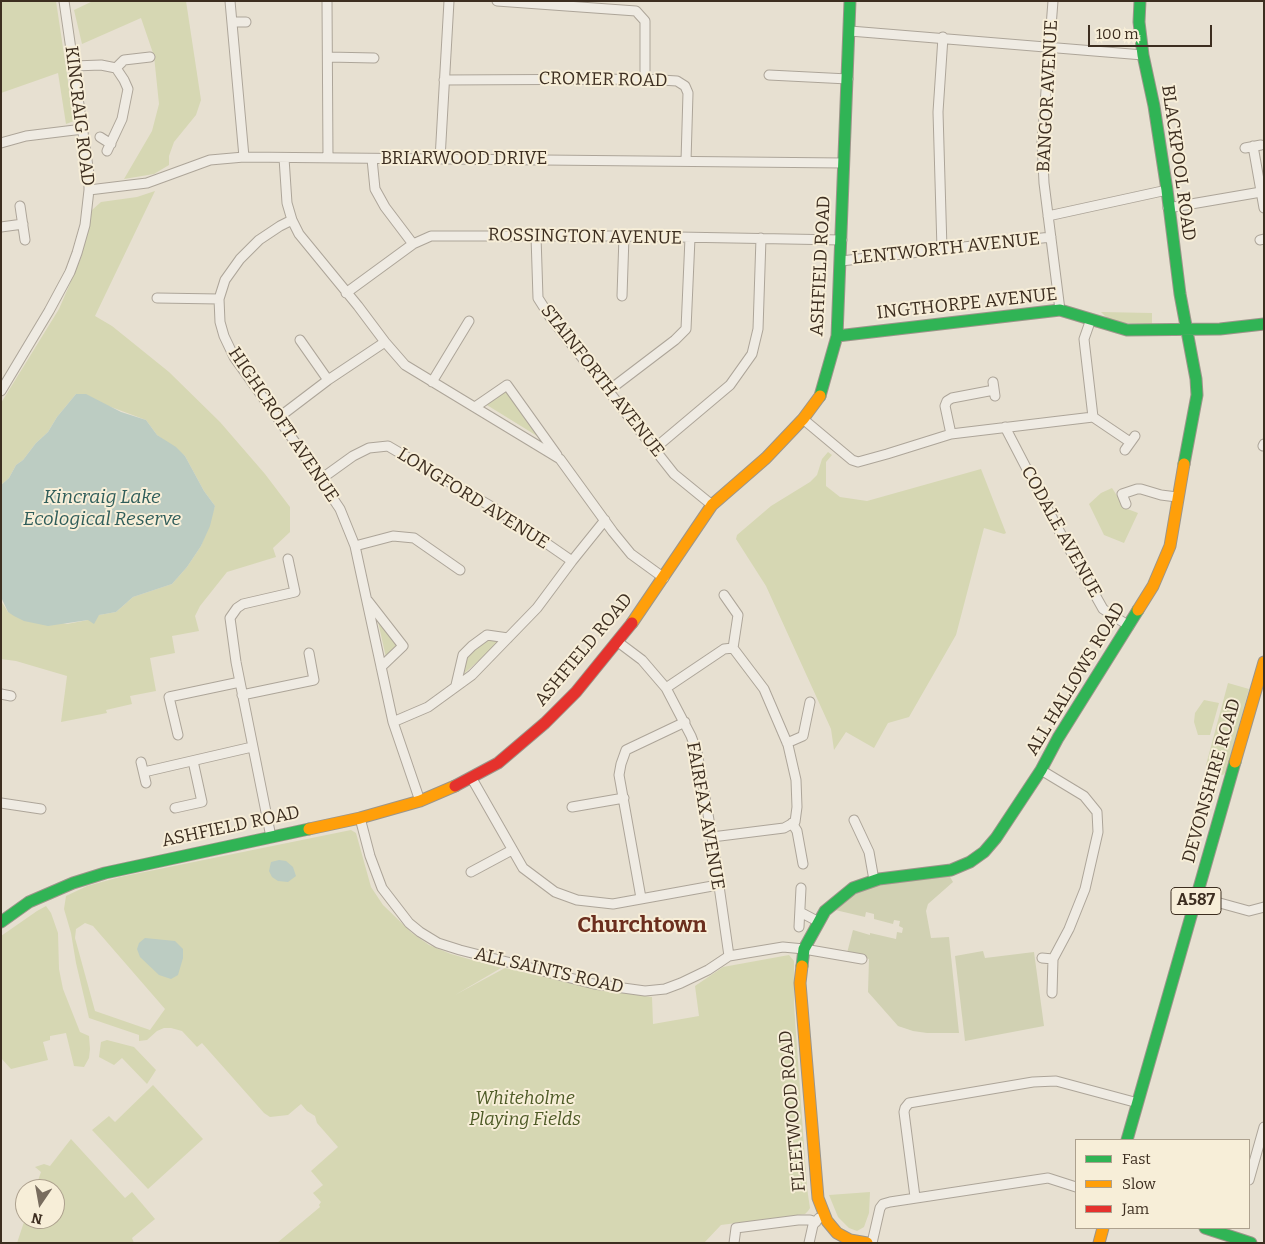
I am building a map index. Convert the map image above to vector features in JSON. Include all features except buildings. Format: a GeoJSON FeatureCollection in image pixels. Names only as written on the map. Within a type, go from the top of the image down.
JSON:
{"type":"FeatureCollection","features":[{"type":"Feature","properties":{"kind":"street","name":"KINCRAIG ROAD"},"geometry":{"type":"LineString","coordinates":[[1,391],[70,272],[85,225],[89,174],[64,1]]}},
{"type":"Feature","properties":{"kind":"street"},"geometry":{"type":"LineString","coordinates":[[230,1],[244,157]]}},
{"type":"Feature","properties":{"kind":"street"},"geometry":{"type":"LineString","coordinates":[[327,1],[328,158]]}},
{"type":"Feature","properties":{"kind":"street"},"geometry":{"type":"LineString","coordinates":[[440,159],[449,1]]}},
{"type":"Feature","properties":{"kind":"street"},"geometry":{"type":"LineString","coordinates":[[496,1],[636,11],[645,21],[645,79]]}},
{"type":"Feature","properties":{"kind":"street","name":"ASHFIELD ROAD"},"geometry":{"type":"LineString","coordinates":[[1,922],[28,902],[73,883],[127,868],[360,818],[420,801],[444,792],[498,762],[545,723],[576,692],[618,642],[664,578],[712,505],[766,458],[803,419],[815,404],[822,391],[837,336],[850,1]]}},
{"type":"Feature","properties":{"kind":"street","name":"BANGOR AVENUE"},"geometry":{"type":"LineString","coordinates":[[1052,1],[1042,142],[1048,216],[1060,310]]}},
{"type":"Feature","properties":{"kind":"street","name":"BLACKPOOL ROAD"},"geometry":{"type":"LineString","coordinates":[[1140,1],[1139,22],[1143,55],[1154,106],[1180,294],[1188,330]]}},
{"type":"Feature","properties":{"kind":"street"},"geometry":{"type":"LineString","coordinates":[[232,22],[246,22]]}},
{"type":"Feature","properties":{"kind":"street"},"geometry":{"type":"LineString","coordinates":[[850,31],[943,37],[1143,55]]}},
{"type":"Feature","properties":{"kind":"street"},"geometry":{"type":"LineString","coordinates":[[942,249],[938,112],[943,37]]}},
{"type":"Feature","properties":{"kind":"street"},"geometry":{"type":"LineString","coordinates":[[116,68],[124,60],[150,56]]}},
{"type":"Feature","properties":{"kind":"street"},"geometry":{"type":"LineString","coordinates":[[328,57],[374,58]]}},
{"type":"Feature","properties":{"kind":"street"},"geometry":{"type":"LineString","coordinates":[[74,66],[101,65],[116,68],[128,89],[122,119],[109,147],[100,137]]}},
{"type":"Feature","properties":{"kind":"street"},"geometry":{"type":"LineString","coordinates":[[769,75],[848,79]]}},
{"type":"Feature","properties":{"kind":"street","name":"CROMER ROAD"},"geometry":{"type":"LineString","coordinates":[[444,80],[645,79],[677,81],[684,86],[688,93],[686,161]]}},
{"type":"Feature","properties":{"kind":"street"},"geometry":{"type":"LineString","coordinates":[[1,143],[26,136],[83,129]]}},
{"type":"Feature","properties":{"kind":"street"},"geometry":{"type":"LineString","coordinates":[[1253,146],[1264,208]]}},
{"type":"Feature","properties":{"kind":"street","name":"BRIARWOOD DRIVE"},"geometry":{"type":"LineString","coordinates":[[89,190],[147,183],[210,160],[244,157],[843,163]]}},
{"type":"Feature","properties":{"kind":"street"},"geometry":{"type":"LineString","coordinates":[[284,158],[287,203],[299,234],[384,342],[405,365],[560,459]]}},
{"type":"Feature","properties":{"kind":"street"},"geometry":{"type":"LineString","coordinates":[[372,159],[375,189],[385,207],[413,244]]}},
{"type":"Feature","properties":{"kind":"street"},"geometry":{"type":"LineString","coordinates":[[1048,216],[1167,190]]}},
{"type":"Feature","properties":{"kind":"street"},"geometry":{"type":"LineString","coordinates":[[1168,208],[1261,192]]}},
{"type":"Feature","properties":{"kind":"street"},"geometry":{"type":"LineString","coordinates":[[20,206],[25,240]]}},
{"type":"Feature","properties":{"kind":"street","name":"HIGHCROFT AVENUE"},"geometry":{"type":"LineString","coordinates":[[292,220],[259,240],[240,259],[225,280],[219,298],[220,322],[234,357],[340,509],[355,546],[393,722],[420,801]]}},
{"type":"Feature","properties":{"kind":"street"},"geometry":{"type":"LineString","coordinates":[[1,228],[23,224]]}},
{"type":"Feature","properties":{"kind":"street","name":"ROSSINGTON AVENUE"},"geometry":{"type":"LineString","coordinates":[[346,293],[413,244],[431,236],[624,236],[842,240]]}},
{"type":"Feature","properties":{"kind":"street","name":"STAINFORTH AVENUE"},"geometry":{"type":"LineString","coordinates":[[536,236],[538,298],[550,317],[674,474],[712,505]]}},
{"type":"Feature","properties":{"kind":"street"},"geometry":{"type":"LineString","coordinates":[[620,290],[624,236]]}},
{"type":"Feature","properties":{"kind":"street","name":"LENTWORTH AVENUE"},"geometry":{"type":"LineString","coordinates":[[841,261],[1051,237]]}},
{"type":"Feature","properties":{"kind":"street"},"geometry":{"type":"LineString","coordinates":[[608,391],[675,340],[686,329],[690,238]]}},
{"type":"Feature","properties":{"kind":"street"},"geometry":{"type":"LineString","coordinates":[[654,450],[730,385],[752,354],[758,329],[761,238]]}},
{"type":"Feature","properties":{"kind":"street"},"geometry":{"type":"LineString","coordinates":[[157,298],[219,298]]}},
{"type":"Feature","properties":{"kind":"street","name":"INGTHORPE AVENUE"},"geometry":{"type":"LineString","coordinates":[[837,336],[1060,310],[1127,330],[1220,330],[1264,324]]}},
{"type":"Feature","properties":{"kind":"street"},"geometry":{"type":"LineString","coordinates":[[1091,319],[1084,339],[1093,417]]}},
{"type":"Feature","properties":{"kind":"street"},"geometry":{"type":"LineString","coordinates":[[432,382],[469,322]]}},
{"type":"Feature","properties":{"kind":"street","name":"ALL HALLOWS ROAD"},"geometry":{"type":"LineString","coordinates":[[804,949],[825,911],[836,900],[853,888],[874,880],[951,870],[970,862],[984,852],[996,838],[1041,770],[1058,738],[1154,585],[1170,546],[1175,522],[1177,497],[1197,395],[1188,330]]}},
{"type":"Feature","properties":{"kind":"street"},"geometry":{"type":"LineString","coordinates":[[300,340],[328,380]]}},
{"type":"Feature","properties":{"kind":"street"},"geometry":{"type":"LineString","coordinates":[[278,418],[328,380],[384,342]]}},
{"type":"Feature","properties":{"kind":"street"},"geometry":{"type":"LineString","coordinates":[[475,407],[507,385],[613,532],[631,554],[664,578]]}},
{"type":"Feature","properties":{"kind":"street"},"geometry":{"type":"LineString","coordinates":[[950,434],[945,406],[947,401],[952,398],[994,389]]}},
{"type":"Feature","properties":{"kind":"street"},"geometry":{"type":"LineString","coordinates":[[803,419],[852,460],[858,462],[950,434],[1093,417],[1130,443]]}},
{"type":"Feature","properties":{"kind":"street","name":"CODALE AVENUE"},"geometry":{"type":"LineString","coordinates":[[1005,427],[1056,527],[1103,609],[1129,626]]}},
{"type":"Feature","properties":{"kind":"street","name":"LONGFORD AVENUE"},"geometry":{"type":"LineString","coordinates":[[321,480],[353,456],[369,448],[388,446],[504,514],[572,561]]}},
{"type":"Feature","properties":{"kind":"street"},"geometry":{"type":"LineString","coordinates":[[1126,504],[1122,494],[1137,489],[1177,497]]}},
{"type":"Feature","properties":{"kind":"street"},"geometry":{"type":"LineString","coordinates":[[393,722],[428,707],[472,675],[537,608],[605,520]]}},
{"type":"Feature","properties":{"kind":"street"},"geometry":{"type":"LineString","coordinates":[[355,546],[393,536],[414,538],[460,570]]}},
{"type":"Feature","properties":{"kind":"street"},"geometry":{"type":"LineString","coordinates":[[271,837],[230,631],[230,618],[237,608],[243,604],[295,592],[288,559]]}},
{"type":"Feature","properties":{"kind":"street"},"geometry":{"type":"LineString","coordinates":[[712,837],[784,828],[795,822],[797,807],[796,789],[787,742],[764,688],[733,648],[738,615],[724,595]]}},
{"type":"Feature","properties":{"kind":"street","name":"HIGHCROFT AVENUE"},"geometry":{"type":"LineString","coordinates":[[367,599],[403,646],[381,667]]}},
{"type":"Feature","properties":{"kind":"street"},"geometry":{"type":"LineString","coordinates":[[456,686],[463,655],[472,646],[487,635],[508,638]]}},
{"type":"Feature","properties":{"kind":"street","name":"FAIRFAX AVENUE"},"geometry":{"type":"LineString","coordinates":[[618,642],[642,660],[666,688],[685,722],[697,752],[712,837],[729,956]]}},
{"type":"Feature","properties":{"kind":"street"},"geometry":{"type":"LineString","coordinates":[[666,688],[724,649],[733,648]]}},
{"type":"Feature","properties":{"kind":"street"},"geometry":{"type":"LineString","coordinates":[[242,695],[314,680],[309,653]]}},
{"type":"Feature","properties":{"kind":"street","name":"DEVONSHIRE ROAD"},"geometry":{"type":"LineString","coordinates":[[1127,1139],[1198,898],[1239,744],[1264,662]]}},
{"type":"Feature","properties":{"kind":"street"},"geometry":{"type":"LineString","coordinates":[[178,736],[169,696],[240,682]]}},
{"type":"Feature","properties":{"kind":"street"},"geometry":{"type":"LineString","coordinates":[[787,742],[802,736],[810,702]]}},
{"type":"Feature","properties":{"kind":"street"},"geometry":{"type":"LineString","coordinates":[[641,898],[619,775],[626,750],[685,722]]}},
{"type":"Feature","properties":{"kind":"street"},"geometry":{"type":"LineString","coordinates":[[144,772],[252,747]]}},
{"type":"Feature","properties":{"kind":"street"},"geometry":{"type":"LineString","coordinates":[[175,808],[202,802],[193,761]]}},
{"type":"Feature","properties":{"kind":"street"},"geometry":{"type":"LineString","coordinates":[[141,762],[146,783]]}},
{"type":"Feature","properties":{"kind":"street"},"geometry":{"type":"LineString","coordinates":[[1041,770],[1084,796],[1097,812],[1098,832],[1085,889],[1069,928],[1053,959],[1052,993]]}},
{"type":"Feature","properties":{"kind":"street"},"geometry":{"type":"LineString","coordinates":[[472,777],[523,868],[555,892],[577,900],[613,904],[718,885]]}},
{"type":"Feature","properties":{"kind":"street"},"geometry":{"type":"LineString","coordinates":[[572,807],[624,798]]}},
{"type":"Feature","properties":{"kind":"street"},"geometry":{"type":"LineString","coordinates":[[1,802],[41,808]]}},
{"type":"Feature","properties":{"kind":"street","name":"ALL SAINTS ROAD"},"geometry":{"type":"LineString","coordinates":[[360,818],[370,856],[382,888],[408,923],[438,943],[594,984],[645,992],[665,989],[681,983],[708,970],[729,956],[783,947],[862,959]]}},
{"type":"Feature","properties":{"kind":"street"},"geometry":{"type":"LineString","coordinates":[[792,823],[797,831],[805,861]]}},
{"type":"Feature","properties":{"kind":"street"},"geometry":{"type":"LineString","coordinates":[[868,823],[856,824],[868,852],[874,880]]}},
{"type":"Feature","properties":{"kind":"street"},"geometry":{"type":"LineString","coordinates":[[471,872],[512,850]]}},
{"type":"Feature","properties":{"kind":"street"},"geometry":{"type":"LineString","coordinates":[[799,927],[801,888]]}},
{"type":"Feature","properties":{"kind":"street"},"geometry":{"type":"LineString","coordinates":[[1198,898],[1249,911],[1264,907]]}},
{"type":"Feature","properties":{"kind":"street"},"geometry":{"type":"LineString","coordinates":[[800,912],[819,922]]}},
{"type":"Feature","properties":{"kind":"street","name":"FLEETWOOD ROAD"},"geometry":{"type":"LineString","coordinates":[[804,949],[800,983],[820,1219],[841,1236],[850,1240],[867,1243]]}},
{"type":"Feature","properties":{"kind":"street"},"geometry":{"type":"LineString","coordinates":[[1042,958],[1053,959]]}},
{"type":"Feature","properties":{"kind":"street"},"geometry":{"type":"LineString","coordinates":[[915,1197],[904,1112],[904,1108],[909,1103],[1033,1082],[1056,1081],[1138,1103]]}},
{"type":"Feature","properties":{"kind":"street"},"geometry":{"type":"LineString","coordinates":[[1250,1177],[1263,1132]]}},
{"type":"Feature","properties":{"kind":"street"},"geometry":{"type":"LineString","coordinates":[[872,1243],[880,1208],[883,1204],[915,1197],[1048,1178],[1075,1187]]}},
{"type":"Feature","properties":{"kind":"street"},"geometry":{"type":"LineString","coordinates":[[734,1243],[736,1228],[820,1219]]}},
{"type":"Feature","properties":{"kind":"street"},"geometry":{"type":"LineString","coordinates":[[809,1243],[810,1234],[820,1219]]}},
{"type":"Feature","properties":{"kind":"street"},"geometry":{"type":"LineString","coordinates":[[1099,1243],[1103,1229]]}},
{"type":"Feature","properties":{"kind":"street"},"geometry":{"type":"LineString","coordinates":[[1208,1229],[1251,1243]]}},
{"type":"Feature","properties":{"kind":"green space"},"geometry":{"type":"Polygon","coordinates":[[[1,1],[56,1],[74,121],[66,124],[58,73],[1,93],[1,1]]]}},
{"type":"Feature","properties":{"kind":"green space"},"geometry":{"type":"Polygon","coordinates":[[[93,1],[186,1],[201,100],[196,115],[174,142],[169,156],[169,165],[154,174],[124,179],[152,131],[159,104],[154,56],[141,18],[82,44],[74,10],[93,1]]]}},
{"type":"Feature","properties":{"kind":"green space"},"geometry":{"type":"Polygon","coordinates":[[[155,191],[95,316],[112,326],[169,372],[220,422],[265,474],[290,507],[290,532],[273,548],[276,557],[227,572],[200,606],[195,616],[199,631],[172,636],[175,653],[150,658],[156,691],[130,696],[132,704],[106,710],[107,713],[61,722],[67,676],[16,661],[1,659],[1,601],[8,612],[67,624],[116,612],[133,597],[172,584],[187,567],[201,546],[215,506],[204,491],[185,456],[157,435],[146,420],[76,394],[57,417],[48,432],[36,443],[23,460],[16,465],[9,478],[1,485],[1,403],[59,309],[81,258],[92,210],[101,202],[137,197],[155,191]]]}},
{"type":"Feature","properties":{"kind":"green space"},"geometry":{"type":"Polygon","coordinates":[[[1101,312],[1152,313],[1152,324],[1110,321],[1101,312]]]}},
{"type":"Feature","properties":{"kind":"green space"},"geometry":{"type":"Polygon","coordinates":[[[507,385],[542,439],[482,402],[507,385]]]}},
{"type":"Feature","properties":{"kind":"green space"},"geometry":{"type":"Polygon","coordinates":[[[828,452],[832,455],[826,462],[826,486],[840,497],[867,501],[981,469],[1006,533],[984,528],[956,635],[909,717],[888,723],[874,748],[846,732],[834,750],[831,729],[766,586],[736,539],[737,535],[771,506],[810,482],[817,475],[822,459],[828,452]]]}},
{"type":"Feature","properties":{"kind":"green space"},"geometry":{"type":"Polygon","coordinates":[[[1112,488],[1125,508],[1138,513],[1124,543],[1104,535],[1089,504],[1101,493],[1112,488]]]}},
{"type":"Feature","properties":{"kind":"green space"},"geometry":{"type":"Polygon","coordinates":[[[375,610],[403,646],[387,662],[379,626],[375,610]]]}},
{"type":"Feature","properties":{"kind":"green space"},"geometry":{"type":"Polygon","coordinates":[[[487,635],[502,637],[496,645],[457,680],[463,655],[487,635]]]}},
{"type":"Feature","properties":{"kind":"green space"},"geometry":{"type":"Polygon","coordinates":[[[1228,683],[1249,689],[1226,772],[1223,775],[1213,772],[1206,765],[1228,683]]]}},
{"type":"Feature","properties":{"kind":"green space"},"geometry":{"type":"Polygon","coordinates":[[[1204,700],[1219,703],[1210,735],[1198,735],[1194,722],[1195,713],[1204,700]]]}},
{"type":"Feature","properties":{"kind":"green space","name":"Whiteholme Playing Fields"},"geometry":{"type":"Polygon","coordinates":[[[351,830],[356,833],[371,887],[383,905],[412,933],[429,945],[451,954],[501,968],[455,995],[505,968],[602,990],[652,997],[653,1024],[699,1016],[695,986],[723,967],[789,955],[794,961],[794,1005],[810,1208],[805,1214],[721,1225],[704,1243],[277,1243],[320,1207],[321,1202],[313,1193],[323,1185],[311,1171],[338,1147],[317,1123],[315,1116],[301,1104],[288,1115],[270,1117],[264,1113],[202,1043],[197,1047],[182,1031],[164,1028],[157,1031],[147,1040],[139,1041],[139,1035],[89,1018],[64,909],[66,896],[87,886],[120,877],[351,830]],[[85,923],[76,929],[75,938],[95,1011],[150,1030],[165,1009],[93,926],[85,923]]]}},
{"type":"Feature","properties":{"kind":"green space"},"geometry":{"type":"Polygon","coordinates":[[[949,875],[953,882],[928,904],[926,911],[931,938],[949,937],[959,1033],[913,1031],[898,1026],[868,992],[869,959],[847,953],[853,930],[896,939],[897,932],[902,933],[903,928],[899,926],[900,921],[894,920],[893,924],[874,919],[874,914],[866,912],[865,917],[831,909],[858,890],[877,885],[949,875]]]}},
{"type":"Feature","properties":{"kind":"green space"},"geometry":{"type":"Polygon","coordinates":[[[46,906],[51,913],[58,933],[59,969],[63,989],[80,1032],[89,1036],[89,1058],[84,1067],[74,1066],[66,1033],[50,1036],[50,1040],[43,1042],[48,1060],[11,1069],[1,1058],[1,936],[46,906]]]}},
{"type":"Feature","properties":{"kind":"green space"},"geometry":{"type":"Polygon","coordinates":[[[983,951],[985,958],[1034,952],[1044,1026],[965,1041],[955,956],[983,951]]]}},
{"type":"Feature","properties":{"kind":"green space"},"geometry":{"type":"Polygon","coordinates":[[[107,1040],[134,1047],[156,1070],[147,1084],[122,1058],[114,1065],[99,1057],[101,1042],[107,1040]]]}},
{"type":"Feature","properties":{"kind":"green space"},"geometry":{"type":"Polygon","coordinates":[[[153,1085],[203,1139],[148,1189],[92,1130],[109,1116],[115,1122],[153,1085]]]}},
{"type":"Feature","properties":{"kind":"green space"},"geometry":{"type":"Polygon","coordinates":[[[71,1139],[125,1198],[132,1192],[155,1219],[132,1238],[134,1243],[17,1243],[22,1229],[65,1229],[65,1179],[39,1179],[41,1172],[35,1167],[44,1164],[50,1166],[71,1139]]]}},
{"type":"Feature","properties":{"kind":"green space"},"geometry":{"type":"Polygon","coordinates":[[[870,1192],[869,1213],[864,1227],[857,1231],[849,1228],[838,1217],[829,1195],[870,1192]]]}},
{"type":"Feature","properties":{"kind":"water","name":"Kincraig Lake Ecological Reserve"},"geometry":{"type":"Polygon","coordinates":[[[76,394],[86,394],[121,412],[146,420],[157,435],[176,447],[185,456],[204,491],[215,506],[210,526],[201,546],[187,567],[172,584],[133,597],[116,612],[99,615],[94,624],[88,620],[48,626],[24,621],[14,616],[8,612],[1,597],[1,485],[9,478],[16,465],[23,460],[36,443],[48,432],[57,417],[76,394]]]}},
{"type":"Feature","properties":{"kind":"water"},"geometry":{"type":"Polygon","coordinates":[[[286,861],[293,867],[296,876],[288,882],[278,881],[272,877],[269,871],[271,862],[286,861]]]}},
{"type":"Feature","properties":{"kind":"water"},"geometry":{"type":"Polygon","coordinates":[[[145,938],[175,941],[183,949],[183,958],[178,975],[171,979],[159,975],[140,957],[137,949],[139,943],[145,938]]]}},
{"type":"Feature","properties":{"kind":"traffic: fast"},"geometry":{"type":"LineString","coordinates":[[820,396],[837,336],[850,1]]}},
{"type":"Feature","properties":{"kind":"traffic: fast"},"geometry":{"type":"LineString","coordinates":[[1140,1],[1139,22],[1143,55],[1154,106],[1180,294],[1196,379],[1197,395],[1184,464]]}},
{"type":"Feature","properties":{"kind":"traffic: fast"},"geometry":{"type":"LineString","coordinates":[[837,336],[1060,310],[1127,330],[1220,329],[1264,324]]}},
{"type":"Feature","properties":{"kind":"traffic: fast"},"geometry":{"type":"LineString","coordinates":[[802,966],[804,949],[825,911],[853,888],[879,879],[951,870],[970,862],[984,852],[996,838],[1041,770],[1058,738],[1138,610]]}},
{"type":"Feature","properties":{"kind":"traffic: fast"},"geometry":{"type":"LineString","coordinates":[[1127,1139],[1235,762]]}},
{"type":"Feature","properties":{"kind":"traffic: fast"},"geometry":{"type":"LineString","coordinates":[[1,922],[29,902],[73,883],[105,873],[309,829]]}},
{"type":"Feature","properties":{"kind":"traffic: fast"},"geometry":{"type":"LineString","coordinates":[[1208,1229],[1251,1243]]}},
{"type":"Feature","properties":{"kind":"traffic: slow"},"geometry":{"type":"LineString","coordinates":[[632,623],[712,505],[766,458],[803,419],[820,396]]}},
{"type":"Feature","properties":{"kind":"traffic: slow"},"geometry":{"type":"LineString","coordinates":[[1138,610],[1153,586],[1170,546],[1184,464]]}},
{"type":"Feature","properties":{"kind":"traffic: slow"},"geometry":{"type":"LineString","coordinates":[[1235,762],[1264,662]]}},
{"type":"Feature","properties":{"kind":"traffic: slow"},"geometry":{"type":"LineString","coordinates":[[309,829],[360,818],[420,801],[455,786]]}},
{"type":"Feature","properties":{"kind":"traffic: slow"},"geometry":{"type":"LineString","coordinates":[[802,966],[800,983],[818,1198],[827,1221],[837,1233],[850,1240],[867,1243]]}},
{"type":"Feature","properties":{"kind":"traffic: slow"},"geometry":{"type":"LineString","coordinates":[[1099,1243],[1103,1229]]}},
{"type":"Feature","properties":{"kind":"traffic: jam"},"geometry":{"type":"LineString","coordinates":[[455,786],[498,763],[545,723],[576,692],[632,623]]}},
{"type":"Feature","properties":{"kind":"district","name":"Churchtown"},"geometry":{"type":"Point","coordinates":[642,926]}}]}
